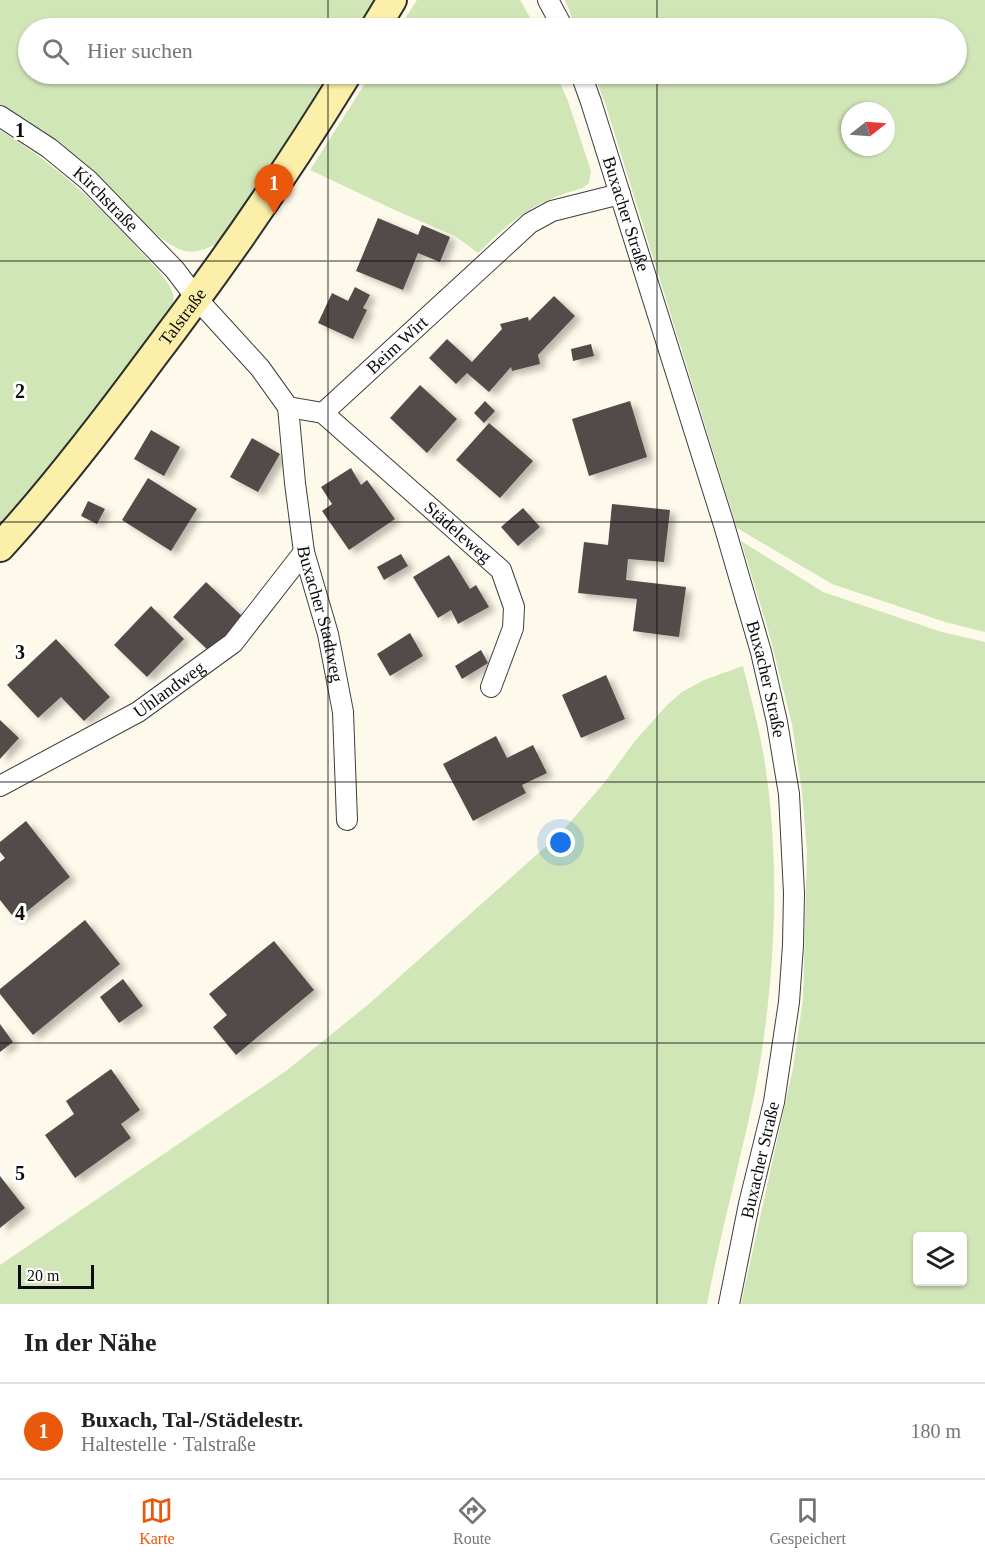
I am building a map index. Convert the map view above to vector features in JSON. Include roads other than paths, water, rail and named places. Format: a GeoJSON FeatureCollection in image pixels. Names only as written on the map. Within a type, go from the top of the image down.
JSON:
{"type":"FeatureCollection","features":[{"type":"Feature","properties":{"kind":"street"},"geometry":{"type":"LineString","coordinates":[[381,18],[392,0]]}},
{"type":"Feature","properties":{"kind":"street"},"geometry":{"type":"LineString","coordinates":[[548,0],[558,18]]}},
{"type":"Feature","properties":{"kind":"street","name":"Talstraße"},"geometry":{"type":"LineString","coordinates":[[0,547],[32,513],[105,422],[197,299],[261,207],[341,84]]}},
{"type":"Feature","properties":{"kind":"street","name":"Buxacher Straße"},"geometry":{"type":"LineString","coordinates":[[583,84],[724,525],[761,652],[777,722],[789,794],[794,893],[789,1002],[774,1102],[749,1204],[729,1304]]}},
{"type":"Feature","properties":{"kind":"street","name":"Kirchstraße"},"geometry":{"type":"LineString","coordinates":[[0,116],[49,148],[88,180],[175,270],[197,299]]}},
{"type":"Feature","properties":{"kind":"street","name":"Beim Wirt"},"geometry":{"type":"LineString","coordinates":[[323,413],[530,223],[552,211],[620,194]]}},
{"type":"Feature","properties":{"kind":"street"},"geometry":{"type":"LineString","coordinates":[[197,299],[260,369],[288,407],[323,413]]}},
{"type":"Feature","properties":{"kind":"street","name":"Buxacher Stadtweg"},"geometry":{"type":"LineString","coordinates":[[288,407],[304,552],[328,634],[343,712],[347,820]]}},
{"type":"Feature","properties":{"kind":"street","name":"Städeleweg"},"geometry":{"type":"LineString","coordinates":[[323,413],[501,570],[514,607],[513,628],[491,687]]}},
{"type":"Feature","properties":{"kind":"street","name":"Uhlandweg"},"geometry":{"type":"LineString","coordinates":[[0,786],[138,712],[233,643],[304,552]]}},
{"type":"Feature","properties":{"kind":"place","name":"Buxach, Tal-/Städelestr."},"geometry":{"type":"Point","coordinates":[274,214]}}]}
